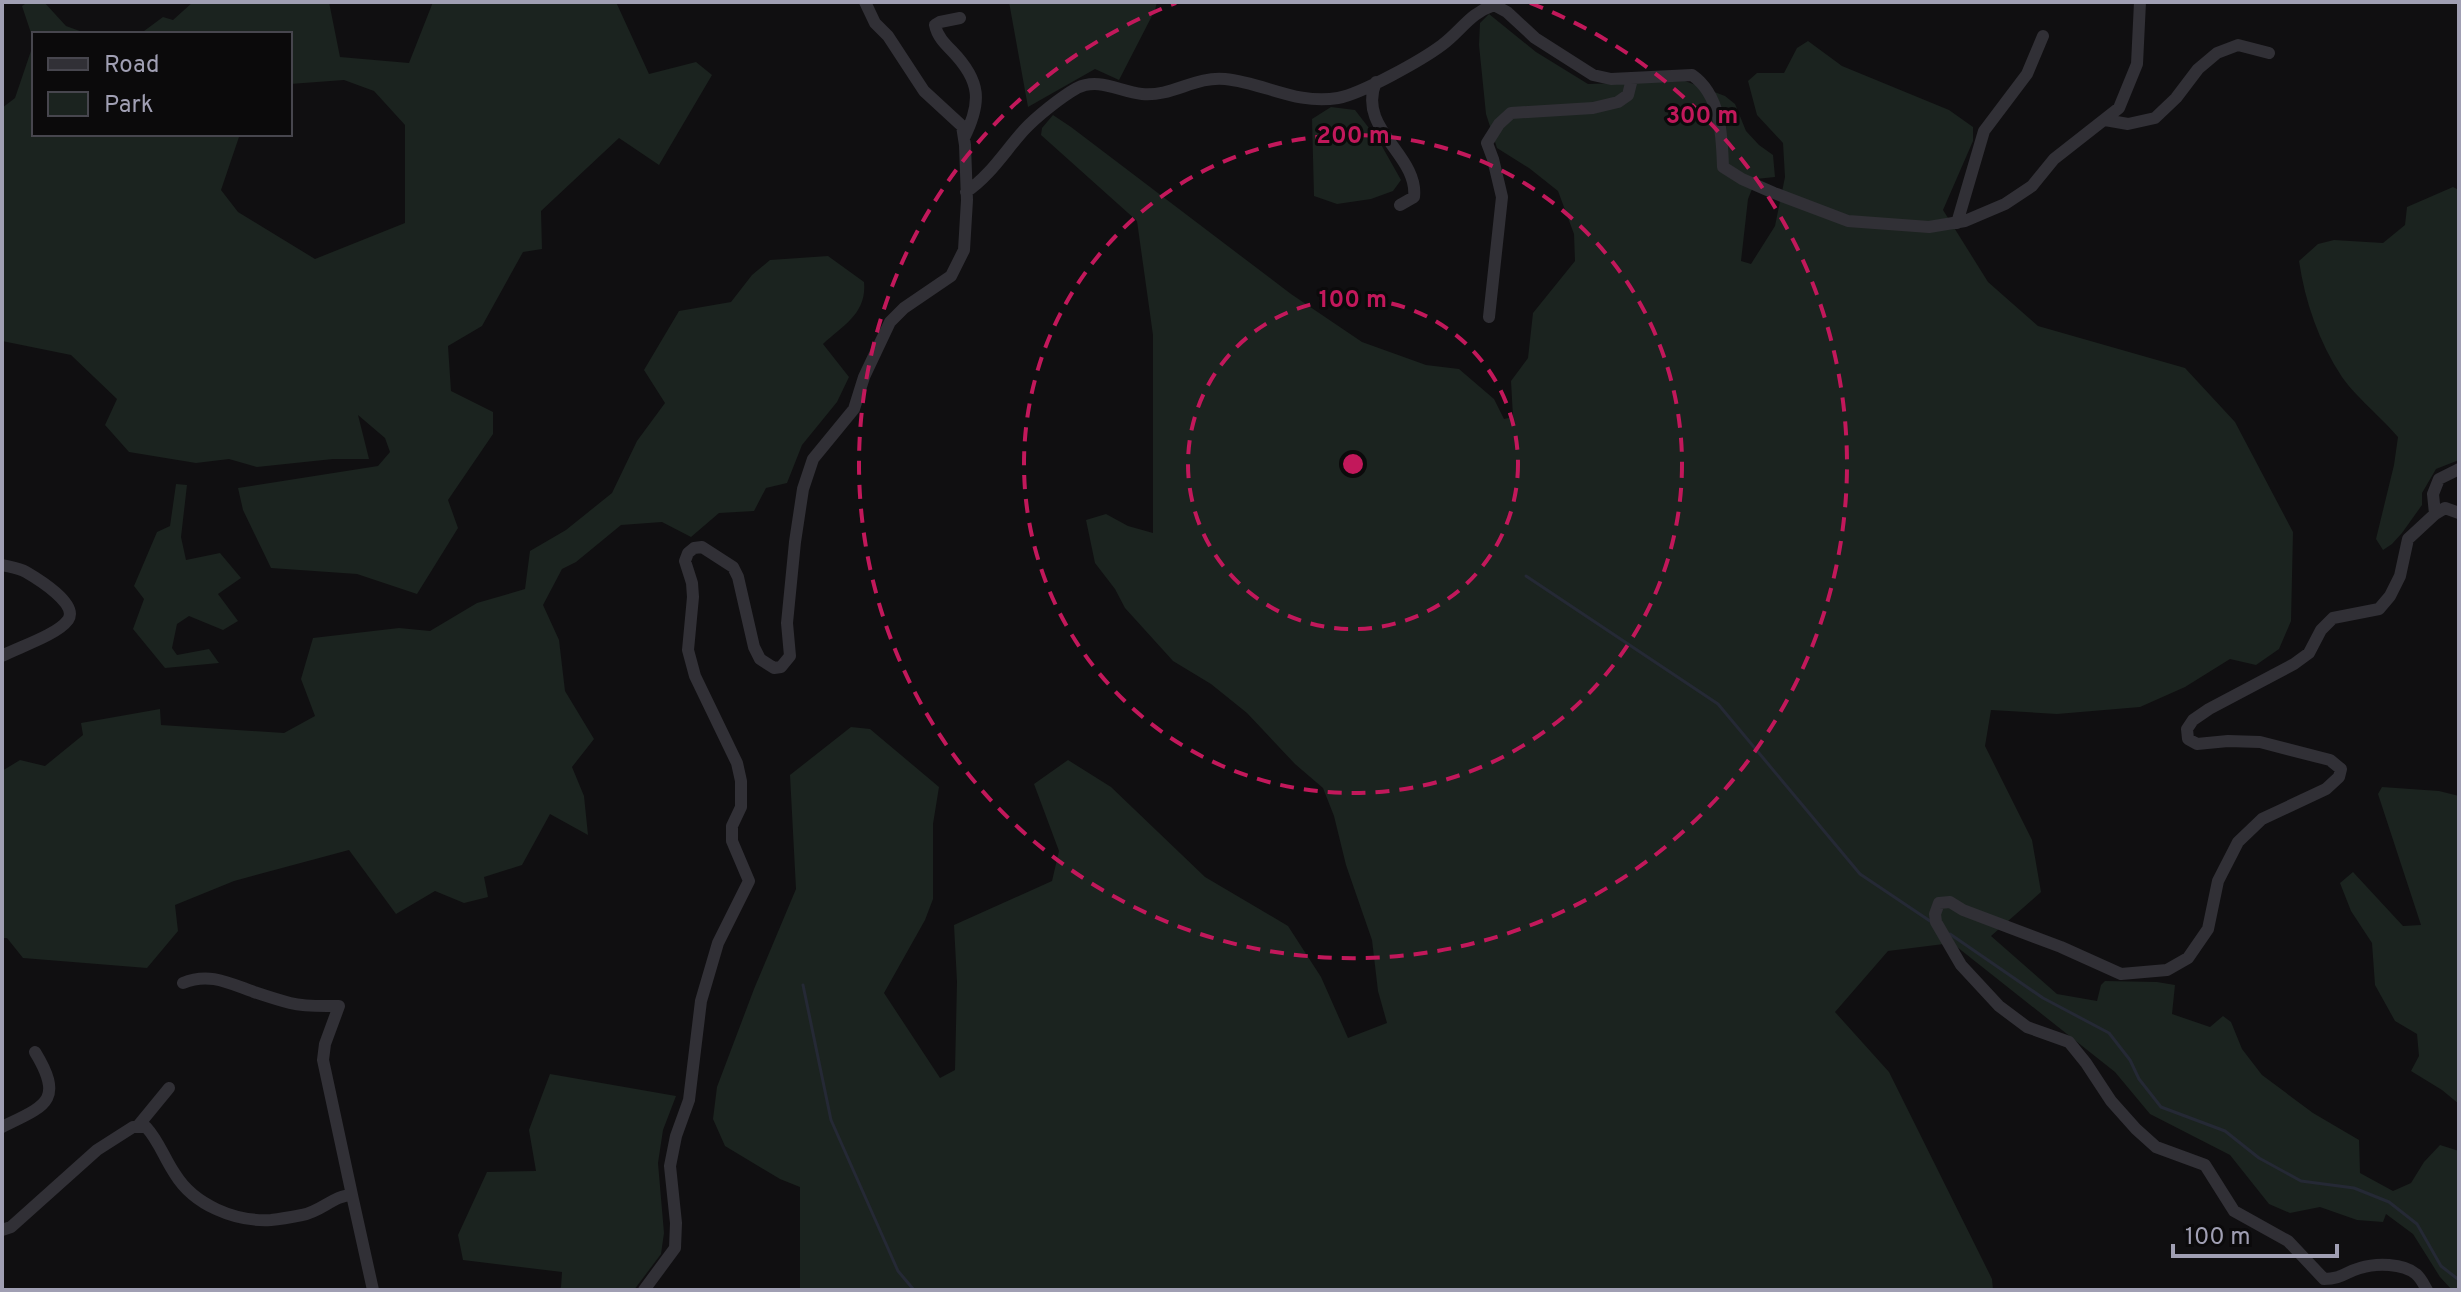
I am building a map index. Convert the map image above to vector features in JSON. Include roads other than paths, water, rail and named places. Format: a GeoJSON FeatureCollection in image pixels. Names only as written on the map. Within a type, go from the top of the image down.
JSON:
{"type":"FeatureCollection","features":[{"type":"Feature","properties":{"kind":"street"},"geometry":{"type":"LineString","coordinates":[[644,1290],[675,1248],[676,1223],[670,1166],[676,1136],[689,1100],[701,1001],[718,943],[749,881],[732,841],[732,826],[741,807],[737,763],[695,676],[688,650],[693,597],[685,561],[694,548],[702,547],[733,567],[754,647],[760,659],[774,668],[781,667],[790,656],[787,623],[794,556],[803,489],[813,459],[854,409],[864,377],[890,322],[904,308],[951,276],[964,250],[966,192],[962,126],[924,91],[888,36],[875,23],[865,2]]}},
{"type":"Feature","properties":{"kind":"street"},"geometry":{"type":"LineString","coordinates":[[966,192],[989,173],[1026,128],[1078,87],[1099,84],[1118,86],[1140,94],[1160,94],[1202,80],[1225,79],[1301,99],[1339,98],[1376,82],[1441,45],[1479,10],[1494,5],[1507,12],[1535,38],[1593,75],[1611,79],[1692,75],[1702,82],[1723,134],[1723,167],[1742,179],[1848,221],[1929,227],[1957,223],[2005,204],[2032,186],[2054,159],[2119,108],[2137,64],[2140,2]]}},
{"type":"Feature","properties":{"kind":"street"},"geometry":{"type":"LineString","coordinates":[[960,18],[935,25],[936,33],[974,79],[977,105],[964,138]]}},
{"type":"Feature","properties":{"kind":"street"},"geometry":{"type":"LineString","coordinates":[[1957,223],[1984,131],[2027,74],[2043,36]]}},
{"type":"Feature","properties":{"kind":"street"},"geometry":{"type":"LineString","coordinates":[[2105,120],[2128,124],[2155,118],[2176,98],[2198,69],[2217,53],[2238,45],[2269,53]]}},
{"type":"Feature","properties":{"kind":"street"},"geometry":{"type":"LineString","coordinates":[[1489,317],[1502,197],[1487,143],[1499,124],[1511,113],[1593,108],[1618,102],[1628,95],[1632,79]]}},
{"type":"Feature","properties":{"kind":"street"},"geometry":{"type":"LineString","coordinates":[[1376,82],[1371,94],[1373,112],[1415,187],[1414,197],[1400,205]]}},
{"type":"Feature","properties":{"kind":"street"},"geometry":{"type":"LineString","coordinates":[[2435,514],[2433,494],[2439,479],[2459,469]]}},
{"type":"Feature","properties":{"kind":"street"},"geometry":{"type":"LineString","coordinates":[[2427,1290],[2417,1275],[2404,1268],[2390,1266],[2357,1268],[2337,1279],[2324,1279],[2288,1241],[2234,1211],[2205,1165],[2156,1147],[2136,1129],[2111,1101],[2069,1042],[2027,1027],[1999,1006],[1961,965],[1936,922],[1935,914],[1939,903],[1950,902],[2121,974],[2167,970],[2188,958],[2208,929],[2218,881],[2238,842],[2262,819],[2326,789],[2339,777],[2341,769],[2330,760],[2260,742],[2197,744],[2188,739],[2187,729],[2193,720],[2209,709],[2309,653],[2321,630],[2333,618],[2379,609],[2400,576],[2408,539],[2445,508],[2459,513]]}},
{"type":"Feature","properties":{"kind":"street"},"geometry":{"type":"LineString","coordinates":[[2,565],[24,571],[48,588],[67,603],[70,614],[68,620],[56,630],[2,656]]}},
{"type":"Feature","properties":{"kind":"street"},"geometry":{"type":"LineString","coordinates":[[183,983],[203,977],[224,980],[290,1003],[308,1007],[339,1006],[325,1044],[323,1060],[373,1290]]}},
{"type":"Feature","properties":{"kind":"street"},"geometry":{"type":"LineString","coordinates":[[2,1127],[39,1109],[48,1101],[50,1085],[47,1072],[35,1052]]}},
{"type":"Feature","properties":{"kind":"street"},"geometry":{"type":"LineString","coordinates":[[137,1127],[169,1088]]}},
{"type":"Feature","properties":{"kind":"street"},"geometry":{"type":"LineString","coordinates":[[2,1230],[11,1227],[97,1150],[133,1127],[146,1127],[156,1138],[176,1176],[193,1194],[223,1213],[269,1220],[314,1213],[343,1195],[352,1195]]}},
{"type":"Feature","properties":{"kind":"waterway"},"geometry":{"type":"LineString","coordinates":[[1526,576],[1718,704],[1860,874],[1930,921]]}},
{"type":"Feature","properties":{"kind":"waterway"},"geometry":{"type":"LineString","coordinates":[[1950,934],[2043,998],[2109,1033],[2161,1107],[2225,1131],[2259,1158],[2301,1181],[2354,1188],[2389,1202],[2417,1224],[2441,1266],[2459,1280]]}},
{"type":"Feature","properties":{"kind":"waterway"},"geometry":{"type":"LineString","coordinates":[[803,985],[831,1120],[898,1271],[914,1290]]}}]}
